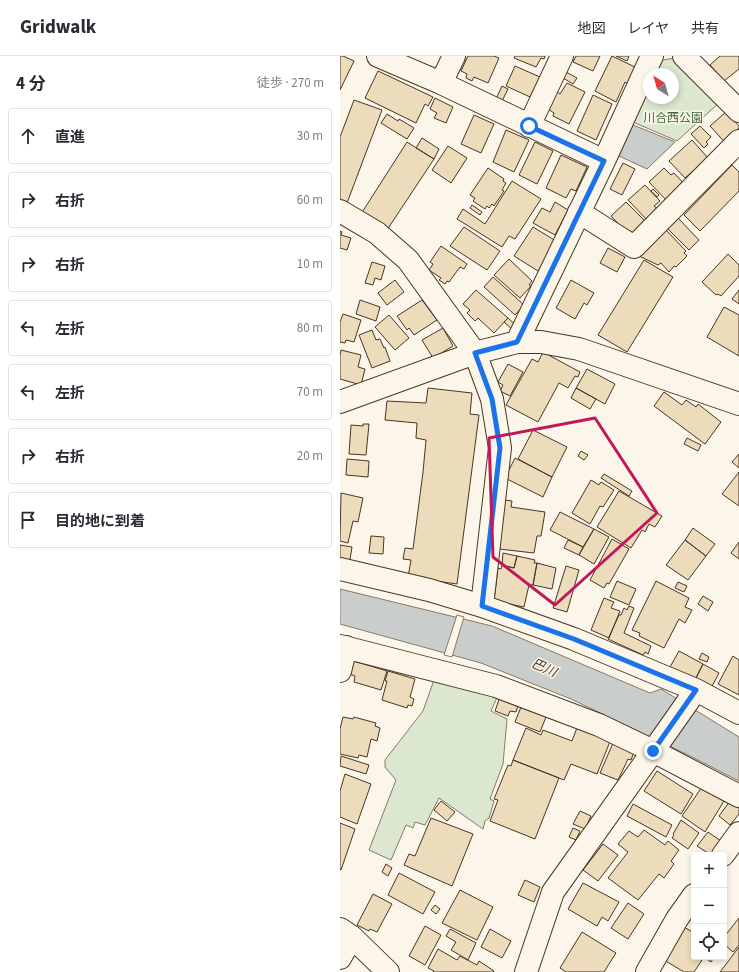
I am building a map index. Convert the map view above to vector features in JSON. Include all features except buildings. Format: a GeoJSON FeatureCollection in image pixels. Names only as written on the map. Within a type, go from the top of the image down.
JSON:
{"type":"FeatureCollection","features":[{"type":"Feature","properties":{"kind":"street"},"geometry":{"type":"LineString","coordinates":[[378,56],[441,83],[604,161]]}},
{"type":"Feature","properties":{"kind":"street"},"geometry":{"type":"LineString","coordinates":[[441,83],[454,56]]}},
{"type":"Feature","properties":{"kind":"street"},"geometry":{"type":"LineString","coordinates":[[529,126],[562,56]]}},
{"type":"Feature","properties":{"kind":"street"},"geometry":{"type":"LineString","coordinates":[[517,342],[604,161],[652,56]]}},
{"type":"Feature","properties":{"kind":"street"},"geometry":{"type":"LineString","coordinates":[[684,56],[739,110]]}},
{"type":"Feature","properties":{"kind":"street"},"geometry":{"type":"LineString","coordinates":[[579,212],[634,247],[739,141]]}},
{"type":"Feature","properties":{"kind":"street"},"geometry":{"type":"LineString","coordinates":[[340,211],[377,233],[408,260],[475,353],[492,399],[500,448],[482,606]]}},
{"type":"Feature","properties":{"kind":"street"},"geometry":{"type":"LineString","coordinates":[[340,402],[475,353],[517,342],[541,342],[579,349],[739,404]]}},
{"type":"Feature","properties":{"kind":"street"},"geometry":{"type":"LineString","coordinates":[[340,569],[429,590],[482,606],[574,639],[739,713]]}},
{"type":"Feature","properties":{"kind":"street"},"geometry":{"type":"LineString","coordinates":[[340,671],[343,646],[496,686],[599,725],[655,749],[739,796]]}},
{"type":"Feature","properties":{"kind":"street"},"geometry":{"type":"LineString","coordinates":[[526,972],[552,892],[694,693]]}},
{"type":"Feature","properties":{"kind":"street"},"geometry":{"type":"LineString","coordinates":[[725,852],[739,833]]}},
{"type":"Feature","properties":{"kind":"street"},"geometry":{"type":"LineString","coordinates":[[647,972],[676,920],[691,899]]}},
{"type":"Feature","properties":{"kind":"street"},"geometry":{"type":"LineString","coordinates":[[340,958],[346,933],[388,972]]}},
{"type":"Feature","properties":{"kind":"highlighted area"},"geometry":{"type":"Polygon","coordinates":[[[595,418],[657,513],[555,605],[493,557],[489,438],[595,418]]]}},
{"type":"Feature","properties":{"kind":"green space","name":"川合西公園"},"geometry":{"type":"Polygon","coordinates":[[[674,58],[720,102],[677,141],[633,122],[643,99],[643,104],[679,104],[679,68],[656,68],[659,61],[674,58]]]}},
{"type":"Feature","properties":{"kind":"green space"},"geometry":{"type":"Polygon","coordinates":[[[434,680],[499,693],[491,711],[507,719],[503,764],[490,799],[494,801],[489,818],[485,821],[483,829],[439,798],[425,825],[415,822],[413,828],[406,825],[391,860],[369,850],[396,780],[385,767],[385,760],[423,711],[434,680]]]}},
{"type":"Feature","properties":{"kind":"water"},"geometry":{"type":"Polygon","coordinates":[[[633,125],[675,142],[647,169],[619,156],[633,125]]]}},
{"type":"Feature","properties":{"kind":"water","name":"巴川"},"geometry":{"type":"Polygon","coordinates":[[[340,589],[492,626],[650,693],[661,689],[739,737],[739,781],[571,699],[481,663],[340,624],[340,589]]]}},
{"type":"Feature","properties":{"kind":"pier"},"geometry":{"type":"Polygon","coordinates":[[[457,615],[464,617],[452,657],[444,655],[457,615]]]}},
{"type":"Feature","properties":{"kind":"route"},"geometry":{"type":"LineString","coordinates":[[529,126],[604,161],[517,342],[475,353],[492,399],[500,448],[482,606],[574,639],[696,690],[653,751]]}}]}
